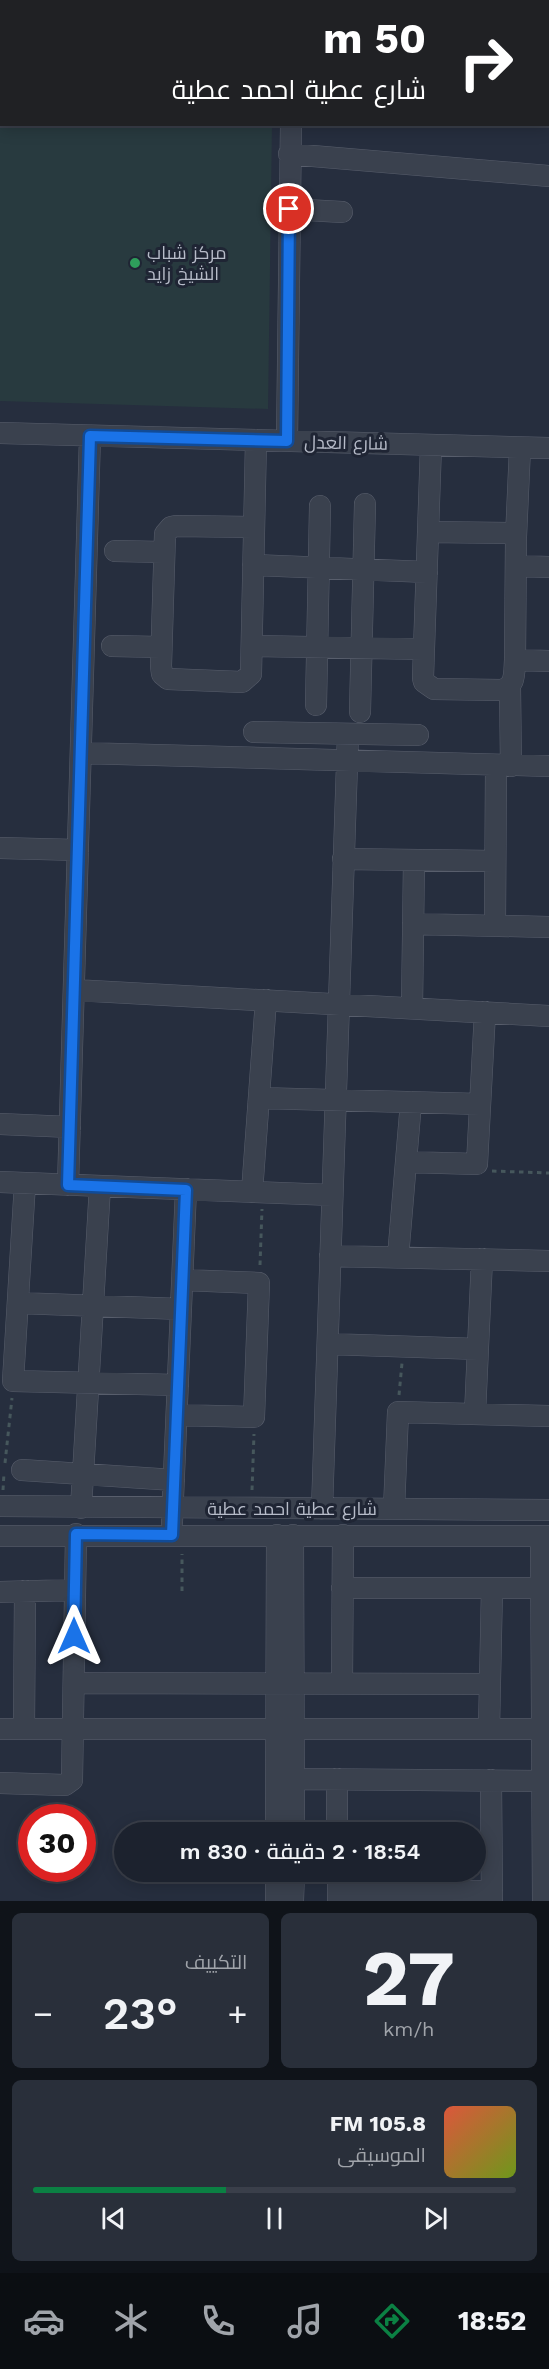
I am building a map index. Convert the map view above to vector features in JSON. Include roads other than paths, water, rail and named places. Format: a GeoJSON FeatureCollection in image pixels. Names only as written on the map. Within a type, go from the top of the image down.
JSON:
{"type":"FeatureCollection","features":[{"type":"Feature","properties":{"kind":"street"},"geometry":{"type":"LineString","coordinates":[[287,441],[291,126]]}},
{"type":"Feature","properties":{"kind":"street"},"geometry":{"type":"LineString","coordinates":[[290,154],[549,176]]}},
{"type":"Feature","properties":{"kind":"street"},"geometry":{"type":"LineString","coordinates":[[289,209],[342,212]]}},
{"type":"Feature","properties":{"kind":"street","name":"شارع العدل"},"geometry":{"type":"LineString","coordinates":[[0,433],[549,448]]}},
{"type":"Feature","properties":{"kind":"street"},"geometry":{"type":"LineString","coordinates":[[68,1185],[90,436]]}},
{"type":"Feature","properties":{"kind":"street"},"geometry":{"type":"LineString","coordinates":[[254,527],[171,527],[165,534],[161,670],[168,679],[238,682],[246,680],[251,674],[256,440]]}},
{"type":"Feature","properties":{"kind":"street"},"geometry":{"type":"LineString","coordinates":[[431,445],[423,678],[430,687],[501,690],[510,686]]}},
{"type":"Feature","properties":{"kind":"street"},"geometry":{"type":"LineString","coordinates":[[495,926],[495,861],[510,686],[514,680],[520,448]]}},
{"type":"Feature","properties":{"kind":"street"},"geometry":{"type":"LineString","coordinates":[[360,712],[365,504]]}},
{"type":"Feature","properties":{"kind":"street"},"geometry":{"type":"LineString","coordinates":[[316,705],[320,506]]}},
{"type":"Feature","properties":{"kind":"street"},"geometry":{"type":"LineString","coordinates":[[428,532],[510,533],[516,537]]}},
{"type":"Feature","properties":{"kind":"street"},"geometry":{"type":"LineString","coordinates":[[115,550],[163,552]]}},
{"type":"Feature","properties":{"kind":"street"},"geometry":{"type":"LineString","coordinates":[[253,565],[427,572]]}},
{"type":"Feature","properties":{"kind":"street"},"geometry":{"type":"LineString","coordinates":[[516,566],[549,567]]}},
{"type":"Feature","properties":{"kind":"street"},"geometry":{"type":"LineString","coordinates":[[112,646],[161,647]]}},
{"type":"Feature","properties":{"kind":"street"},"geometry":{"type":"LineString","coordinates":[[252,646],[424,649]]}},
{"type":"Feature","properties":{"kind":"street"},"geometry":{"type":"LineString","coordinates":[[515,660],[549,661]]}},
{"type":"Feature","properties":{"kind":"street"},"geometry":{"type":"LineString","coordinates":[[254,732],[418,735]]}},
{"type":"Feature","properties":{"kind":"street"},"geometry":{"type":"LineString","coordinates":[[322,1509],[348,734]]}},
{"type":"Feature","properties":{"kind":"street"},"geometry":{"type":"LineString","coordinates":[[81,753],[549,766]]}},
{"type":"Feature","properties":{"kind":"street"},"geometry":{"type":"LineString","coordinates":[[0,848],[78,850]]}},
{"type":"Feature","properties":{"kind":"street"},"geometry":{"type":"LineString","coordinates":[[343,859],[495,861]]}},
{"type":"Feature","properties":{"kind":"street"},"geometry":{"type":"LineString","coordinates":[[412,1008],[414,860]]}},
{"type":"Feature","properties":{"kind":"street"},"geometry":{"type":"LineString","coordinates":[[413,924],[549,927]]}},
{"type":"Feature","properties":{"kind":"street"},"geometry":{"type":"LineString","coordinates":[[74,990],[549,1016]]}},
{"type":"Feature","properties":{"kind":"street"},"geometry":{"type":"LineString","coordinates":[[258,1192],[259,1098],[266,1000]]}},
{"type":"Feature","properties":{"kind":"street"},"geometry":{"type":"LineString","coordinates":[[406,1162],[477,1164],[485,1012]]}},
{"type":"Feature","properties":{"kind":"street"},"geometry":{"type":"LineString","coordinates":[[259,1098],[480,1104]]}},
{"type":"Feature","properties":{"kind":"street"},"geometry":{"type":"LineString","coordinates":[[399,1257],[411,1102]]}},
{"type":"Feature","properties":{"kind":"street"},"geometry":{"type":"LineString","coordinates":[[0,1124],[70,1127]]}},
{"type":"Feature","properties":{"kind":"street"},"geometry":{"type":"LineString","coordinates":[[0,1182],[333,1195]]}},
{"type":"Feature","properties":{"kind":"street"},"geometry":{"type":"LineString","coordinates":[[25,1183],[12,1309],[9,1373],[89,1383],[178,1385]]}},
{"type":"Feature","properties":{"kind":"street"},"geometry":{"type":"LineString","coordinates":[[81,1508],[100,1186]]}},
{"type":"Feature","properties":{"kind":"street"},"geometry":{"type":"LineString","coordinates":[[177,1535],[173,1509],[186,1190]]}},
{"type":"Feature","properties":{"kind":"street"},"geometry":{"type":"LineString","coordinates":[[330,1256],[549,1261]]}},
{"type":"Feature","properties":{"kind":"street"},"geometry":{"type":"LineString","coordinates":[[476,1414],[482,1259]]}},
{"type":"Feature","properties":{"kind":"street"},"geometry":{"type":"LineString","coordinates":[[177,1415],[254,1417],[259,1283],[183,1281]]}},
{"type":"Feature","properties":{"kind":"street"},"geometry":{"type":"LineString","coordinates":[[12,1309],[93,1306],[181,1310]]}},
{"type":"Feature","properties":{"kind":"street"},"geometry":{"type":"LineString","coordinates":[[328,1344],[478,1349]]}},
{"type":"Feature","properties":{"kind":"street"},"geometry":{"type":"LineString","coordinates":[[394,1509],[398,1412],[549,1416]]}},
{"type":"Feature","properties":{"kind":"street"},"geometry":{"type":"LineString","coordinates":[[22,1470],[174,1480]]}},
{"type":"Feature","properties":{"kind":"street","name":"شارع عطية احمد عطية"},"geometry":{"type":"LineString","coordinates":[[1,1506],[549,1510]]}},
{"type":"Feature","properties":{"kind":"street"},"geometry":{"type":"LineString","coordinates":[[0,1783],[65,1785],[73,1777],[76,1534]]}},
{"type":"Feature","properties":{"kind":"street","name":"شارع عطية احمد عطية"},"geometry":{"type":"LineString","coordinates":[[0,1536],[76,1534],[545,1536]]}},
{"type":"Feature","properties":{"kind":"street"},"geometry":{"type":"LineString","coordinates":[[277,1822],[285,1729],[285,1535]]}},
{"type":"Feature","properties":{"kind":"street"},"geometry":{"type":"LineString","coordinates":[[342,1683],[343,1535]]}},
{"type":"Feature","properties":{"kind":"street"},"geometry":{"type":"LineString","coordinates":[[543,1901],[541,1588],[545,1536]]}},
{"type":"Feature","properties":{"kind":"street"},"geometry":{"type":"LineString","coordinates":[[342,1588],[541,1588]]}},
{"type":"Feature","properties":{"kind":"street"},"geometry":{"type":"LineString","coordinates":[[489,1729],[492,1588]]}},
{"type":"Feature","properties":{"kind":"street"},"geometry":{"type":"LineString","coordinates":[[0,1592],[74,1590]]}},
{"type":"Feature","properties":{"kind":"street"},"geometry":{"type":"LineString","coordinates":[[24,1730],[25,1591]]}},
{"type":"Feature","properties":{"kind":"street"},"geometry":{"type":"LineString","coordinates":[[74,1683],[490,1684]]}},
{"type":"Feature","properties":{"kind":"street"},"geometry":{"type":"LineString","coordinates":[[0,1729],[542,1729]]}},
{"type":"Feature","properties":{"kind":"street"},"geometry":{"type":"LineString","coordinates":[[285,1729],[294,1779],[294,1822]]}},
{"type":"Feature","properties":{"kind":"street"},"geometry":{"type":"LineString","coordinates":[[294,1779],[542,1781]]}},
{"type":"Feature","properties":{"kind":"street"},"geometry":{"type":"LineString","coordinates":[[337,1779],[337,1822]]}},
{"type":"Feature","properties":{"kind":"street"},"geometry":{"type":"LineString","coordinates":[[338,1889],[492,1896],[491,1780]]}},
{"type":"Feature","properties":{"kind":"street"},"geometry":{"type":"LineString","coordinates":[[276,1882],[276,1901]]}},
{"type":"Feature","properties":{"kind":"street"},"geometry":{"type":"LineString","coordinates":[[294,1882],[294,1901]]}},
{"type":"Feature","properties":{"kind":"place","name":"مركز شباب الشيخ زايد"},"geometry":{"type":"Point","coordinates":[135,263]}}]}
